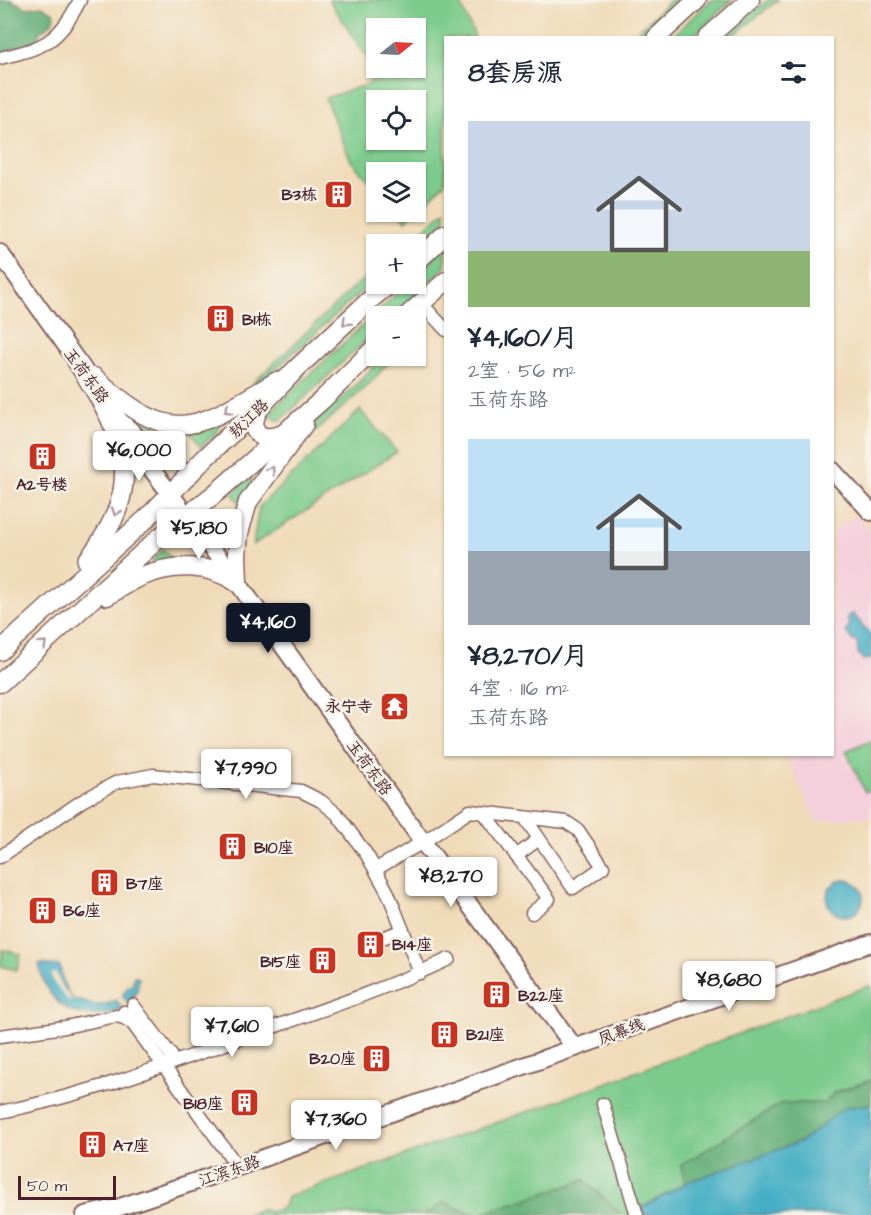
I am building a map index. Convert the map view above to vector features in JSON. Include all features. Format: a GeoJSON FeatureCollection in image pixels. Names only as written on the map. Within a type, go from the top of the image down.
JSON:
{"type":"FeatureCollection","features":[{"type":"Feature","properties":{"kind":"main road"},"geometry":{"type":"LineString","coordinates":[[658,36],[697,0]]}},
{"type":"Feature","properties":{"kind":"main road"},"geometry":{"type":"LineString","coordinates":[[708,36],[750,0]]}},
{"type":"Feature","properties":{"kind":"main road"},"geometry":{"type":"LineString","coordinates":[[426,253],[444,236]]}},
{"type":"Feature","properties":{"kind":"main road","name":"玉荷东路"},"geometry":{"type":"LineString","coordinates":[[0,253],[77,362]]}},
{"type":"Feature","properties":{"kind":"main road"},"geometry":{"type":"LineString","coordinates":[[418,306],[444,283]]}},
{"type":"Feature","properties":{"kind":"main road","name":"敖江路"},"geometry":{"type":"LineString","coordinates":[[0,651],[146,519],[296,369],[377,294]]}},
{"type":"Feature","properties":{"kind":"main road","name":"敖江路"},"geometry":{"type":"LineString","coordinates":[[0,683],[160,537],[322,400],[366,357]]}},
{"type":"Feature","properties":{"kind":"main road"},"geometry":{"type":"LineString","coordinates":[[77,362],[119,399],[150,417],[170,425],[180,426],[192,425],[218,416],[296,369]]}},
{"type":"Feature","properties":{"kind":"main road"},"geometry":{"type":"LineString","coordinates":[[59,598],[99,545],[116,516],[129,450],[119,437],[102,401],[77,362]]}},
{"type":"Feature","properties":{"kind":"main road"},"geometry":{"type":"LineString","coordinates":[[238,583],[239,533],[248,502],[322,400]]}},
{"type":"Feature","properties":{"kind":"main road"},"geometry":{"type":"LineString","coordinates":[[260,407],[254,418],[254,429],[261,437],[271,439],[281,435]]}},
{"type":"Feature","properties":{"kind":"main road","name":"玉荷东路"},"geometry":{"type":"LineString","coordinates":[[129,450],[170,494],[238,583],[423,842],[575,1048]]}},
{"type":"Feature","properties":{"kind":"main road"},"geometry":{"type":"LineString","coordinates":[[834,472],[871,512]]}},
{"type":"Feature","properties":{"kind":"main road"},"geometry":{"type":"LineString","coordinates":[[75,615],[139,577],[161,570],[196,566],[215,570],[238,583]]}},
{"type":"Feature","properties":{"kind":"main road","name":"凤幕线"},"geometry":{"type":"LineString","coordinates":[[575,1048],[871,943]]}},
{"type":"Feature","properties":{"kind":"main road","name":"江滨东路"},"geometry":{"type":"LineString","coordinates":[[85,1215],[120,1207],[238,1167],[575,1048]]}},
{"type":"Feature","properties":{"kind":"street"},"geometry":{"type":"LineString","coordinates":[[0,58],[27,52],[53,40],[64,28],[80,0]]}},
{"type":"Feature","properties":{"kind":"street"},"geometry":{"type":"LineString","coordinates":[[421,303],[444,328]]}},
{"type":"Feature","properties":{"kind":"street"},"geometry":{"type":"LineString","coordinates":[[0,857],[82,801],[117,782],[153,775],[301,791],[321,801],[337,814],[376,869],[420,973]]}},
{"type":"Feature","properties":{"kind":"street"},"geometry":{"type":"LineString","coordinates":[[376,869],[470,811],[566,822],[578,830],[603,867],[573,888],[525,818]]}},
{"type":"Feature","properties":{"kind":"street"},"geometry":{"type":"LineString","coordinates":[[484,813],[549,899],[532,913]]}},
{"type":"Feature","properties":{"kind":"street"},"geometry":{"type":"LineString","coordinates":[[516,856],[539,838]]}},
{"type":"Feature","properties":{"kind":"street"},"geometry":{"type":"LineString","coordinates":[[385,937],[403,930]]}},
{"type":"Feature","properties":{"kind":"street"},"geometry":{"type":"LineString","coordinates":[[0,1113],[50,1102],[171,1061],[382,988],[449,959]]}},
{"type":"Feature","properties":{"kind":"street"},"geometry":{"type":"LineString","coordinates":[[0,1036],[65,1027],[116,1016],[124,1018],[130,1013],[171,1061],[238,1167]]}},
{"type":"Feature","properties":{"kind":"street"},"geometry":{"type":"LineString","coordinates":[[171,1061],[207,1042]]}},
{"type":"Feature","properties":{"kind":"street"},"geometry":{"type":"LineString","coordinates":[[603,1104],[637,1215]]}},
{"type":"Feature","properties":{"kind":"shaded area"},"geometry":{"type":"Polygon","coordinates":[[[857,515],[871,532],[871,817],[816,821],[786,756],[834,756],[834,529],[857,515]]]}},
{"type":"Feature","properties":{"kind":"green space"},"geometry":{"type":"Polygon","coordinates":[[[0,0],[11,0],[27,8],[42,6],[54,13],[53,20],[39,33],[38,40],[32,46],[12,48],[0,55],[0,0]]]}},
{"type":"Feature","properties":{"kind":"green space"},"geometry":{"type":"Polygon","coordinates":[[[329,0],[459,0],[475,36],[444,36],[444,184],[426,201],[426,162],[366,162],[366,178],[351,161],[325,98],[370,84],[372,78],[426,78],[426,18],[366,18],[366,56],[329,0]]]}},
{"type":"Feature","properties":{"kind":"green space"},"geometry":{"type":"Polygon","coordinates":[[[671,0],[684,0],[644,36],[632,36],[671,0]]]}},
{"type":"Feature","properties":{"kind":"green space"},"geometry":{"type":"Polygon","coordinates":[[[711,0],[732,0],[693,36],[672,36],[711,0]]]}},
{"type":"Feature","properties":{"kind":"green space"},"geometry":{"type":"Polygon","coordinates":[[[768,0],[778,0],[732,36],[723,36],[768,0]]]}},
{"type":"Feature","properties":{"kind":"green space"},"geometry":{"type":"Polygon","coordinates":[[[444,211],[444,222],[426,239],[426,234],[419,234],[444,211]]]}},
{"type":"Feature","properties":{"kind":"green space"},"geometry":{"type":"Polygon","coordinates":[[[444,248],[444,268],[426,285],[426,265],[444,248]]]}},
{"type":"Feature","properties":{"kind":"green space"},"geometry":{"type":"Polygon","coordinates":[[[366,278],[366,287],[256,387],[252,387],[252,384],[366,278]]]}},
{"type":"Feature","properties":{"kind":"green space"},"geometry":{"type":"Polygon","coordinates":[[[396,294],[416,294],[403,306],[383,306],[396,294]]]}},
{"type":"Feature","properties":{"kind":"green space"},"geometry":{"type":"Polygon","coordinates":[[[366,322],[366,340],[281,420],[276,420],[271,416],[271,411],[366,322]]]}},
{"type":"Feature","properties":{"kind":"green space"},"geometry":{"type":"Polygon","coordinates":[[[374,366],[386,366],[369,384],[305,441],[302,441],[300,437],[374,366]]]}},
{"type":"Feature","properties":{"kind":"green space"},"geometry":{"type":"Polygon","coordinates":[[[360,410],[397,452],[253,545],[259,507],[360,410]]]}},
{"type":"Feature","properties":{"kind":"green space"},"geometry":{"type":"Polygon","coordinates":[[[138,419],[174,431],[167,444],[155,455],[136,428],[135,423],[138,419]]]}},
{"type":"Feature","properties":{"kind":"green space"},"geometry":{"type":"Polygon","coordinates":[[[216,422],[219,426],[217,432],[201,447],[189,431],[216,422]]]}},
{"type":"Feature","properties":{"kind":"green space"},"geometry":{"type":"Polygon","coordinates":[[[249,478],[253,480],[241,505],[232,493],[249,478]]]}},
{"type":"Feature","properties":{"kind":"green space"},"geometry":{"type":"Polygon","coordinates":[[[229,525],[235,526],[230,549],[225,550],[217,537],[229,525]]]}},
{"type":"Feature","properties":{"kind":"green space"},"geometry":{"type":"Polygon","coordinates":[[[163,549],[173,563],[154,564],[152,561],[163,549]]]}},
{"type":"Feature","properties":{"kind":"green space"},"geometry":{"type":"Polygon","coordinates":[[[871,740],[871,789],[865,792],[846,751],[871,740]]]}},
{"type":"Feature","properties":{"kind":"green space"},"geometry":{"type":"Polygon","coordinates":[[[3,950],[21,954],[17,970],[0,966],[3,950]]]}},
{"type":"Feature","properties":{"kind":"green space"},"geometry":{"type":"Polygon","coordinates":[[[871,985],[871,1080],[834,1093],[825,1103],[782,1103],[681,1165],[685,1183],[630,1215],[622,1215],[584,1180],[477,1215],[443,1202],[425,1215],[244,1215],[261,1209],[271,1212],[284,1207],[287,1197],[535,1109],[871,985]]]}},
{"type":"Feature","properties":{"kind":"green space"},"geometry":{"type":"Polygon","coordinates":[[[871,1080],[871,1104],[844,1108],[802,1141],[685,1183],[681,1165],[782,1103],[825,1103],[834,1093],[871,1080]]]}},
{"type":"Feature","properties":{"kind":"green space"},"geometry":{"type":"Polygon","coordinates":[[[584,1180],[622,1215],[477,1215],[584,1180]]]}},
{"type":"Feature","properties":{"kind":"green space"},"geometry":{"type":"Polygon","coordinates":[[[443,1202],[474,1215],[425,1215],[443,1202]]]}},
{"type":"Feature","properties":{"kind":"water"},"geometry":{"type":"Polygon","coordinates":[[[852,613],[871,635],[871,659],[863,660],[858,653],[857,641],[853,641],[846,632],[849,625],[847,617],[852,613]]]}},
{"type":"Feature","properties":{"kind":"water"},"geometry":{"type":"Polygon","coordinates":[[[845,880],[858,885],[863,898],[858,911],[845,916],[832,911],[827,898],[832,885],[845,880]]]}},
{"type":"Feature","properties":{"kind":"water"},"geometry":{"type":"Polygon","coordinates":[[[39,964],[60,966],[67,993],[77,1002],[78,1000],[88,1004],[102,1005],[116,1000],[123,1009],[112,1013],[92,1015],[70,1010],[53,997],[47,988],[39,964]]]}},
{"type":"Feature","properties":{"kind":"water"},"geometry":{"type":"Polygon","coordinates":[[[134,976],[139,978],[137,991],[129,1004],[122,996],[128,986],[132,986],[134,976]]]}},
{"type":"Feature","properties":{"kind":"water"},"geometry":{"type":"Polygon","coordinates":[[[871,1104],[871,1215],[630,1215],[685,1183],[802,1141],[844,1108],[871,1104]]]}},
{"type":"Feature","properties":{"kind":"pier"},"geometry":{"type":"Polygon","coordinates":[[[56,973],[62,987],[72,999],[69,1002],[54,983],[51,974],[56,973]]]}},
{"type":"Feature","properties":{"kind":"place","name":"B3栋"},"geometry":{"type":"Point","coordinates":[338,194]}},
{"type":"Feature","properties":{"kind":"place","name":"B1栋"},"geometry":{"type":"Point","coordinates":[221,319]}},
{"type":"Feature","properties":{"kind":"place","name":"A2号楼"},"geometry":{"type":"Point","coordinates":[42,456]}},
{"type":"Feature","properties":{"kind":"place","name":"永宁寺"},"geometry":{"type":"Point","coordinates":[394,706]}},
{"type":"Feature","properties":{"kind":"place","name":"B10座"},"geometry":{"type":"Point","coordinates":[233,847]}},
{"type":"Feature","properties":{"kind":"place","name":"B7座"},"geometry":{"type":"Point","coordinates":[105,883]}},
{"type":"Feature","properties":{"kind":"place","name":"B6座"},"geometry":{"type":"Point","coordinates":[42,910]}},
{"type":"Feature","properties":{"kind":"place","name":"B14座"},"geometry":{"type":"Point","coordinates":[371,944]}},
{"type":"Feature","properties":{"kind":"place","name":"B15座"},"geometry":{"type":"Point","coordinates":[322,961]}},
{"type":"Feature","properties":{"kind":"place","name":"B22座"},"geometry":{"type":"Point","coordinates":[497,995]}},
{"type":"Feature","properties":{"kind":"place","name":"B21座"},"geometry":{"type":"Point","coordinates":[445,1034]}},
{"type":"Feature","properties":{"kind":"place","name":"B20座"},"geometry":{"type":"Point","coordinates":[377,1058]}},
{"type":"Feature","properties":{"kind":"place","name":"B18座"},"geometry":{"type":"Point","coordinates":[244,1103]}},
{"type":"Feature","properties":{"kind":"place","name":"A7座"},"geometry":{"type":"Point","coordinates":[92,1145]}}]}
